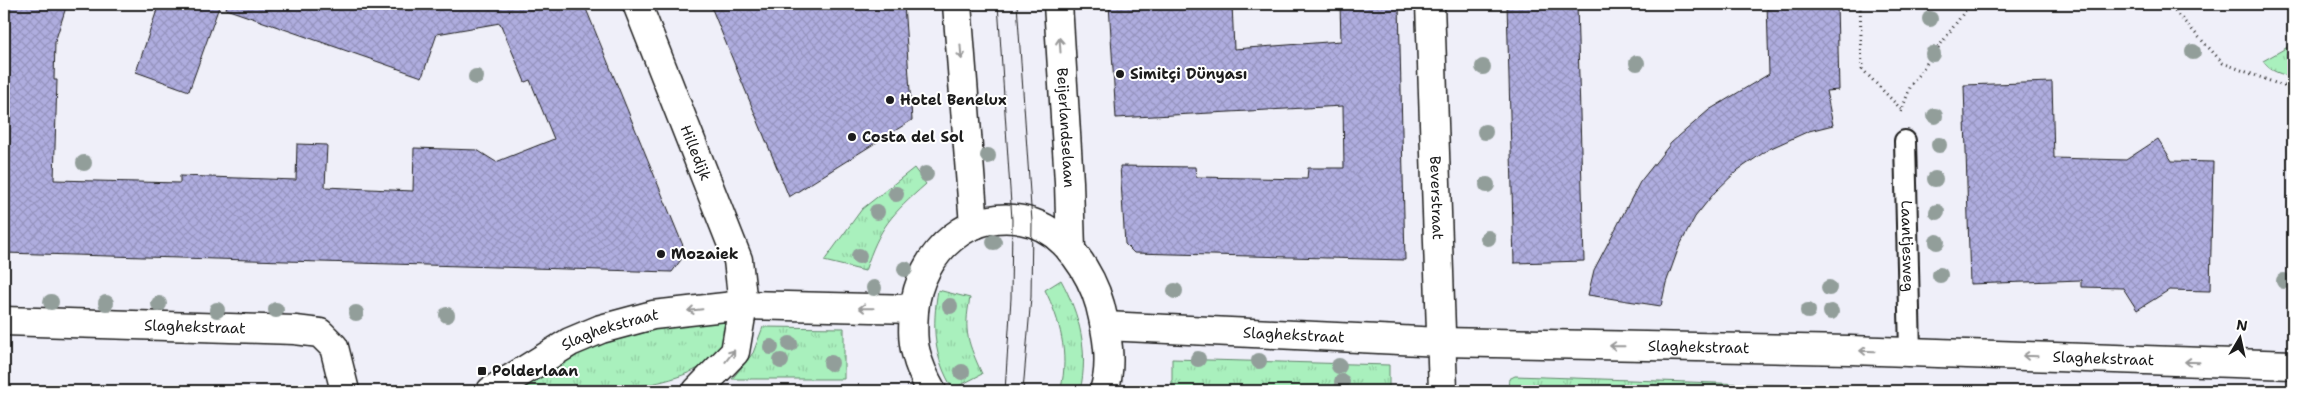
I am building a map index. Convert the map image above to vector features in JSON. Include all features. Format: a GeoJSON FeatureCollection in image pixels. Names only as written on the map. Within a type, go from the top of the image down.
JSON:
{"type":"FeatureCollection","features":[{"type":"Feature","properties":{"kind":"street","name":"Hilledijk"},"geometry":{"type":"LineString","coordinates":[[637,4],[738,260],[743,305]]}},
{"type":"Feature","properties":{"kind":"street"},"geometry":{"type":"LineString","coordinates":[[956,4],[974,225]]}},
{"type":"Feature","properties":{"kind":"street","name":"Beijerlandselaan"},"geometry":{"type":"LineString","coordinates":[[1058,4],[1069,182],[1071,251]]}},
{"type":"Feature","properties":{"kind":"street","name":"Beverstraat"},"geometry":{"type":"LineString","coordinates":[[1430,4],[1443,391]]}},
{"type":"Feature","properties":{"kind":"street"},"geometry":{"type":"LineString","coordinates":[[932,391],[920,368],[915,351],[914,309],[918,291],[932,260],[953,236],[974,225],[994,220],[1032,222],[1048,231],[1071,251],[1098,298],[1105,326],[1108,360],[1104,391]]}},
{"type":"Feature","properties":{"kind":"street","name":"Slaghekstraat"},"geometry":{"type":"LineString","coordinates":[[491,391],[570,342],[601,329],[653,315],[743,305],[914,309]]}},
{"type":"Feature","properties":{"kind":"street"},"geometry":{"type":"LineString","coordinates":[[697,391],[735,352],[743,305]]}},
{"type":"Feature","properties":{"kind":"street","name":"Slaghekstraat"},"geometry":{"type":"LineString","coordinates":[[4,321],[295,330],[320,333],[334,347],[345,391]]}},
{"type":"Feature","properties":{"kind":"street","name":"Slaghekstraat"},"geometry":{"type":"LineString","coordinates":[[1105,326],[1441,342],[1910,352],[2293,365]]}},
{"type":"Feature","properties":{"kind":"lane","name":"Laantjesweg"},"geometry":{"type":"LineString","coordinates":[[1905,141],[1910,352]]}},
{"type":"Feature","properties":{"kind":"path"},"geometry":{"type":"LineString","coordinates":[[1860,4],[1862,69],[1901,109]]}},
{"type":"Feature","properties":{"kind":"path"},"geometry":{"type":"LineString","coordinates":[[1905,141],[1901,109],[1911,85],[1970,4]]}},
{"type":"Feature","properties":{"kind":"path"},"geometry":{"type":"LineString","coordinates":[[2168,4],[2223,62],[2283,86],[2293,87]]}},
{"type":"Feature","properties":{"kind":"green space"},"geometry":{"type":"Polygon","coordinates":[[[2293,44],[2293,78],[2280,74],[2263,61],[2293,44]]]}},
{"type":"Feature","properties":{"kind":"green space"},"geometry":{"type":"Polygon","coordinates":[[[914,168],[926,184],[888,222],[876,243],[865,271],[824,261],[862,209],[914,168]]]}},
{"type":"Feature","properties":{"kind":"green space"},"geometry":{"type":"Polygon","coordinates":[[[1061,280],[1078,320],[1081,334],[1084,362],[1080,391],[1061,388],[1064,363],[1062,338],[1055,313],[1045,290],[1061,280]]]}},
{"type":"Feature","properties":{"kind":"green space"},"geometry":{"type":"Polygon","coordinates":[[[938,290],[970,298],[967,320],[968,337],[982,374],[953,389],[941,365],[936,341],[935,316],[938,290]]]}},
{"type":"Feature","properties":{"kind":"green space"},"geometry":{"type":"Polygon","coordinates":[[[689,322],[733,322],[725,342],[717,355],[693,371],[671,379],[619,389],[516,391],[565,360],[596,345],[642,331],[689,322]]]}},
{"type":"Feature","properties":{"kind":"green space"},"geometry":{"type":"Polygon","coordinates":[[[763,327],[844,328],[844,379],[732,379],[753,353],[763,327]]]}},
{"type":"Feature","properties":{"kind":"green space"},"geometry":{"type":"Polygon","coordinates":[[[1172,359],[1389,365],[1389,391],[1172,391],[1172,359]]]}},
{"type":"Feature","properties":{"kind":"green space"},"geometry":{"type":"Polygon","coordinates":[[[1515,376],[1831,387],[1834,391],[1508,391],[1509,379],[1515,376]]]}},
{"type":"Feature","properties":{"kind":"green space"},"geometry":{"type":"Polygon","coordinates":[[[1867,388],[1979,391],[1866,391],[1867,388]]]}},
{"type":"Feature","properties":{"kind":"building"},"geometry":{"type":"Polygon","coordinates":[[[4,4],[67,4],[55,42],[54,80],[57,80],[54,180],[180,183],[180,176],[296,180],[297,144],[327,145],[325,187],[413,191],[414,148],[477,150],[496,162],[554,139],[530,80],[525,82],[500,23],[437,34],[422,77],[226,9],[227,4],[584,4],[686,253],[672,272],[4,253],[4,4]]]}},
{"type":"Feature","properties":{"kind":"building"},"geometry":{"type":"Polygon","coordinates":[[[159,4],[220,4],[189,91],[136,72],[159,4]]]}},
{"type":"Feature","properties":{"kind":"building"},"geometry":{"type":"Polygon","coordinates":[[[710,4],[904,4],[912,120],[789,197],[710,4]]]}},
{"type":"Feature","properties":{"kind":"building"},"geometry":{"type":"Polygon","coordinates":[[[1109,4],[1232,4],[1234,49],[1341,41],[1340,4],[1399,4],[1405,260],[1134,253],[1125,244],[1120,166],[1195,167],[1196,177],[1307,179],[1308,168],[1344,168],[1343,106],[1116,118],[1109,4]]]}},
{"type":"Feature","properties":{"kind":"building"},"geometry":{"type":"Polygon","coordinates":[[[1507,4],[1577,4],[1584,261],[1514,263],[1507,4]]]}},
{"type":"Feature","properties":{"kind":"building"},"geometry":{"type":"Polygon","coordinates":[[[1767,4],[1837,4],[1839,90],[1826,91],[1833,125],[1809,131],[1769,149],[1738,170],[1715,192],[1695,217],[1679,247],[1666,283],[1661,306],[1588,295],[1594,270],[1640,182],[1671,143],[1709,110],[1769,74],[1767,4]]]}},
{"type":"Feature","properties":{"kind":"building"},"geometry":{"type":"Polygon","coordinates":[[[2052,82],[2054,158],[2126,160],[2158,139],[2172,161],[2213,162],[2210,291],[2169,290],[2137,310],[2123,288],[2081,287],[2081,280],[1970,284],[1964,85],[2052,82]]]}},
{"type":"Feature","properties":{"kind":"tram line"},"geometry":{"type":"LineString","coordinates":[[998,4],[1012,220],[1011,298],[1005,391]]}},
{"type":"Feature","properties":{"kind":"tram line"},"geometry":{"type":"LineString","coordinates":[[1017,4],[1032,222],[1031,297],[1023,391]]}},
{"type":"Feature","properties":{"kind":"place","name":"Simitçi Dünyası"},"geometry":{"type":"Point","coordinates":[1120,74]}},
{"type":"Feature","properties":{"kind":"place","name":"Hotel Benelux"},"geometry":{"type":"Point","coordinates":[890,100]}},
{"type":"Feature","properties":{"kind":"place","name":"Costa del Sol"},"geometry":{"type":"Point","coordinates":[852,137]}},
{"type":"Feature","properties":{"kind":"place","name":"Mozaiek"},"geometry":{"type":"Point","coordinates":[661,254]}},
{"type":"Feature","properties":{"kind":"place","name":"Polderlaan"},"geometry":{"type":"Point","coordinates":[482,371]}}]}
